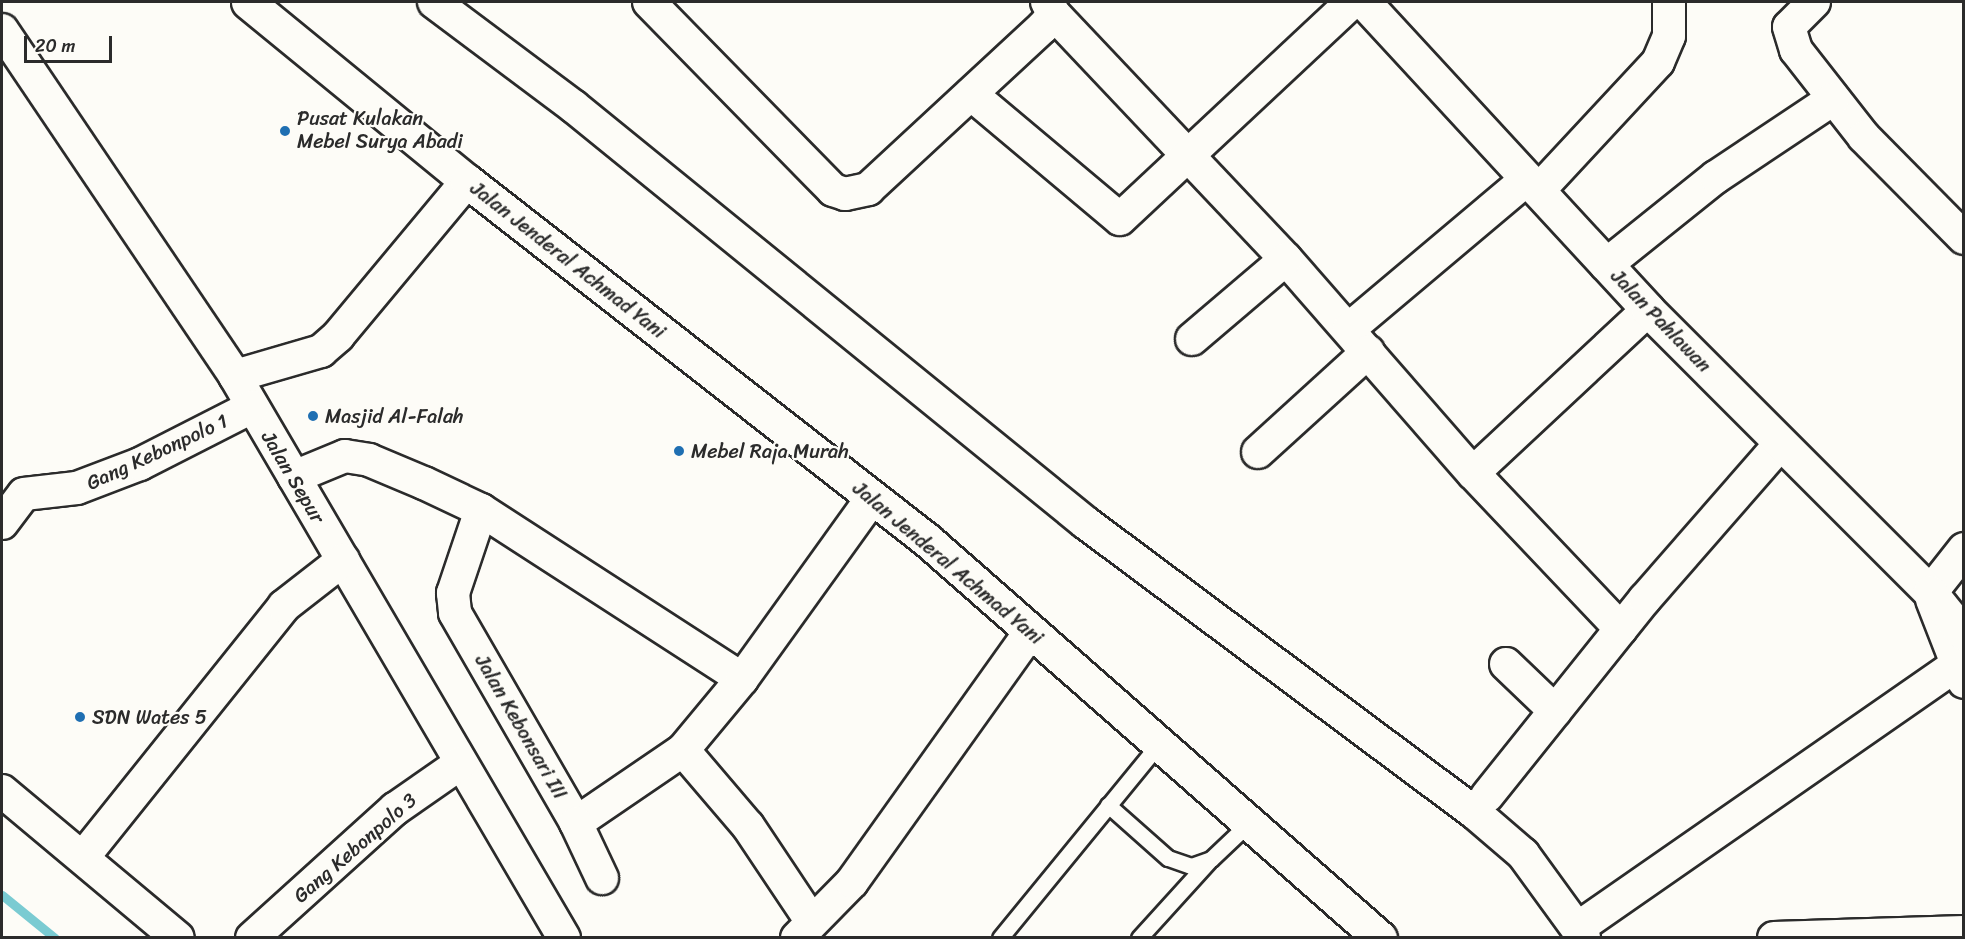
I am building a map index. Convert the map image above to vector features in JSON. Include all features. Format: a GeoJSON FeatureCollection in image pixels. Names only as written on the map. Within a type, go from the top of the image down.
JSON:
{"type":"FeatureCollection","features":[{"type":"Feature","properties":{"kind":"main road","name":"Jalan Jenderal Achmad Yani"},"geometry":{"type":"LineString","coordinates":[[248,2],[467,181],[872,498],[1030,632],[1380,938]]}},
{"type":"Feature","properties":{"kind":"main road","name":"Jalan Pahlawan"},"geometry":{"type":"LineString","coordinates":[[1364,2],[1648,310],[1930,592],[1961,660]]}},
{"type":"Feature","properties":{"kind":"main road"},"geometry":{"type":"LineString","coordinates":[[1930,592],[1964,549]]}},
{"type":"Feature","properties":{"kind":"street"},"geometry":{"type":"LineString","coordinates":[[434,2],[573,105],[1086,523],[1474,812],[1523,854],[1581,933],[1961,660]]}},
{"type":"Feature","properties":{"kind":"street"},"geometry":{"type":"LineString","coordinates":[[648,2],[833,190],[845,194],[868,189],[971,94],[1050,8],[1286,260],[1473,473],[1621,629]]}},
{"type":"Feature","properties":{"kind":"street"},"geometry":{"type":"LineString","coordinates":[[971,94],[1120,219],[1186,154],[1352,2]]}},
{"type":"Feature","properties":{"kind":"street"},"geometry":{"type":"LineString","coordinates":[[1258,452],[1358,340],[1533,185],[1658,62],[1669,36],[1669,2]]}},
{"type":"Feature","properties":{"kind":"street"},"geometry":{"type":"LineString","coordinates":[[1814,2],[1795,17],[1788,37],[1833,99],[1964,238]]}},
{"type":"Feature","properties":{"kind":"street","name":"Jalan Sepur"},"geometry":{"type":"LineString","coordinates":[[2,30],[235,376],[564,938]]}},
{"type":"Feature","properties":{"kind":"street"},"geometry":{"type":"LineString","coordinates":[[1606,265],[1716,177],[1833,99]]}},
{"type":"Feature","properties":{"kind":"street"},"geometry":{"type":"LineString","coordinates":[[235,376],[321,351],[338,336],[467,181]]}},
{"type":"Feature","properties":{"kind":"street"},"geometry":{"type":"LineString","coordinates":[[1192,339],[1286,260]]}},
{"type":"Feature","properties":{"kind":"street"},"geometry":{"type":"LineString","coordinates":[[1473,473],[1648,310]]}},
{"type":"Feature","properties":{"kind":"street","name":"Gang Kebonpolo 1"},"geometry":{"type":"LineString","coordinates":[[2,522],[24,494],[77,488],[119,472],[252,407]]}},
{"type":"Feature","properties":{"kind":"street"},"geometry":{"type":"LineString","coordinates":[[1487,796],[1621,629],[1780,444]]}},
{"type":"Feature","properties":{"kind":"street"},"geometry":{"type":"LineString","coordinates":[[294,477],[328,461],[357,457],[481,510],[742,679]]}},
{"type":"Feature","properties":{"kind":"street","name":"Jalan Kebonsari III"},"geometry":{"type":"LineString","coordinates":[[481,510],[453,593],[455,614],[576,823],[683,750],[742,679],[872,498]]}},
{"type":"Feature","properties":{"kind":"street"},"geometry":{"type":"LineString","coordinates":[[84,856],[284,606],[343,560]]}},
{"type":"Feature","properties":{"kind":"street"},"geometry":{"type":"LineString","coordinates":[[683,750],[748,826],[804,928],[852,882],[1030,632]]}},
{"type":"Feature","properties":{"kind":"street"},"geometry":{"type":"LineString","coordinates":[[1506,664],[1555,711]]}},
{"type":"Feature","properties":{"kind":"street","name":"Gang Kebonpolo 3"},"geometry":{"type":"LineString","coordinates":[[252,938],[395,809],[461,763]]}},
{"type":"Feature","properties":{"kind":"street"},"geometry":{"type":"LineString","coordinates":[[2,791],[84,856],[178,938]]}},
{"type":"Feature","properties":{"kind":"street"},"geometry":{"type":"LineString","coordinates":[[576,823],[602,878]]}},
{"type":"Feature","properties":{"kind":"street"},"geometry":{"type":"LineString","coordinates":[[1773,938],[1964,932]]}},
{"type":"Feature","properties":{"kind":"lane"},"geometry":{"type":"LineString","coordinates":[[1008,935],[1108,805],[1159,744]]}},
{"type":"Feature","properties":{"kind":"lane"},"geometry":{"type":"LineString","coordinates":[[1108,805],[1168,858],[1191,866],[1210,860]]}},
{"type":"Feature","properties":{"kind":"lane"},"geometry":{"type":"LineString","coordinates":[[1139,938],[1210,860],[1250,824]]}},
{"type":"Feature","properties":{"kind":"waterway"},"geometry":{"type":"LineString","coordinates":[[2,895],[55,938]]}},
{"type":"Feature","properties":{"kind":"place","name":"Pusat Kulakan Mebel Surya Abadi"},"geometry":{"type":"Point","coordinates":[285,131]}},
{"type":"Feature","properties":{"kind":"place","name":"Masjid Al-Falah"},"geometry":{"type":"Point","coordinates":[313,416]}},
{"type":"Feature","properties":{"kind":"place","name":"Mebel Raja Murah"},"geometry":{"type":"Point","coordinates":[679,451]}},
{"type":"Feature","properties":{"kind":"place","name":"SDN Wates 5"},"geometry":{"type":"Point","coordinates":[80,717]}}]}
